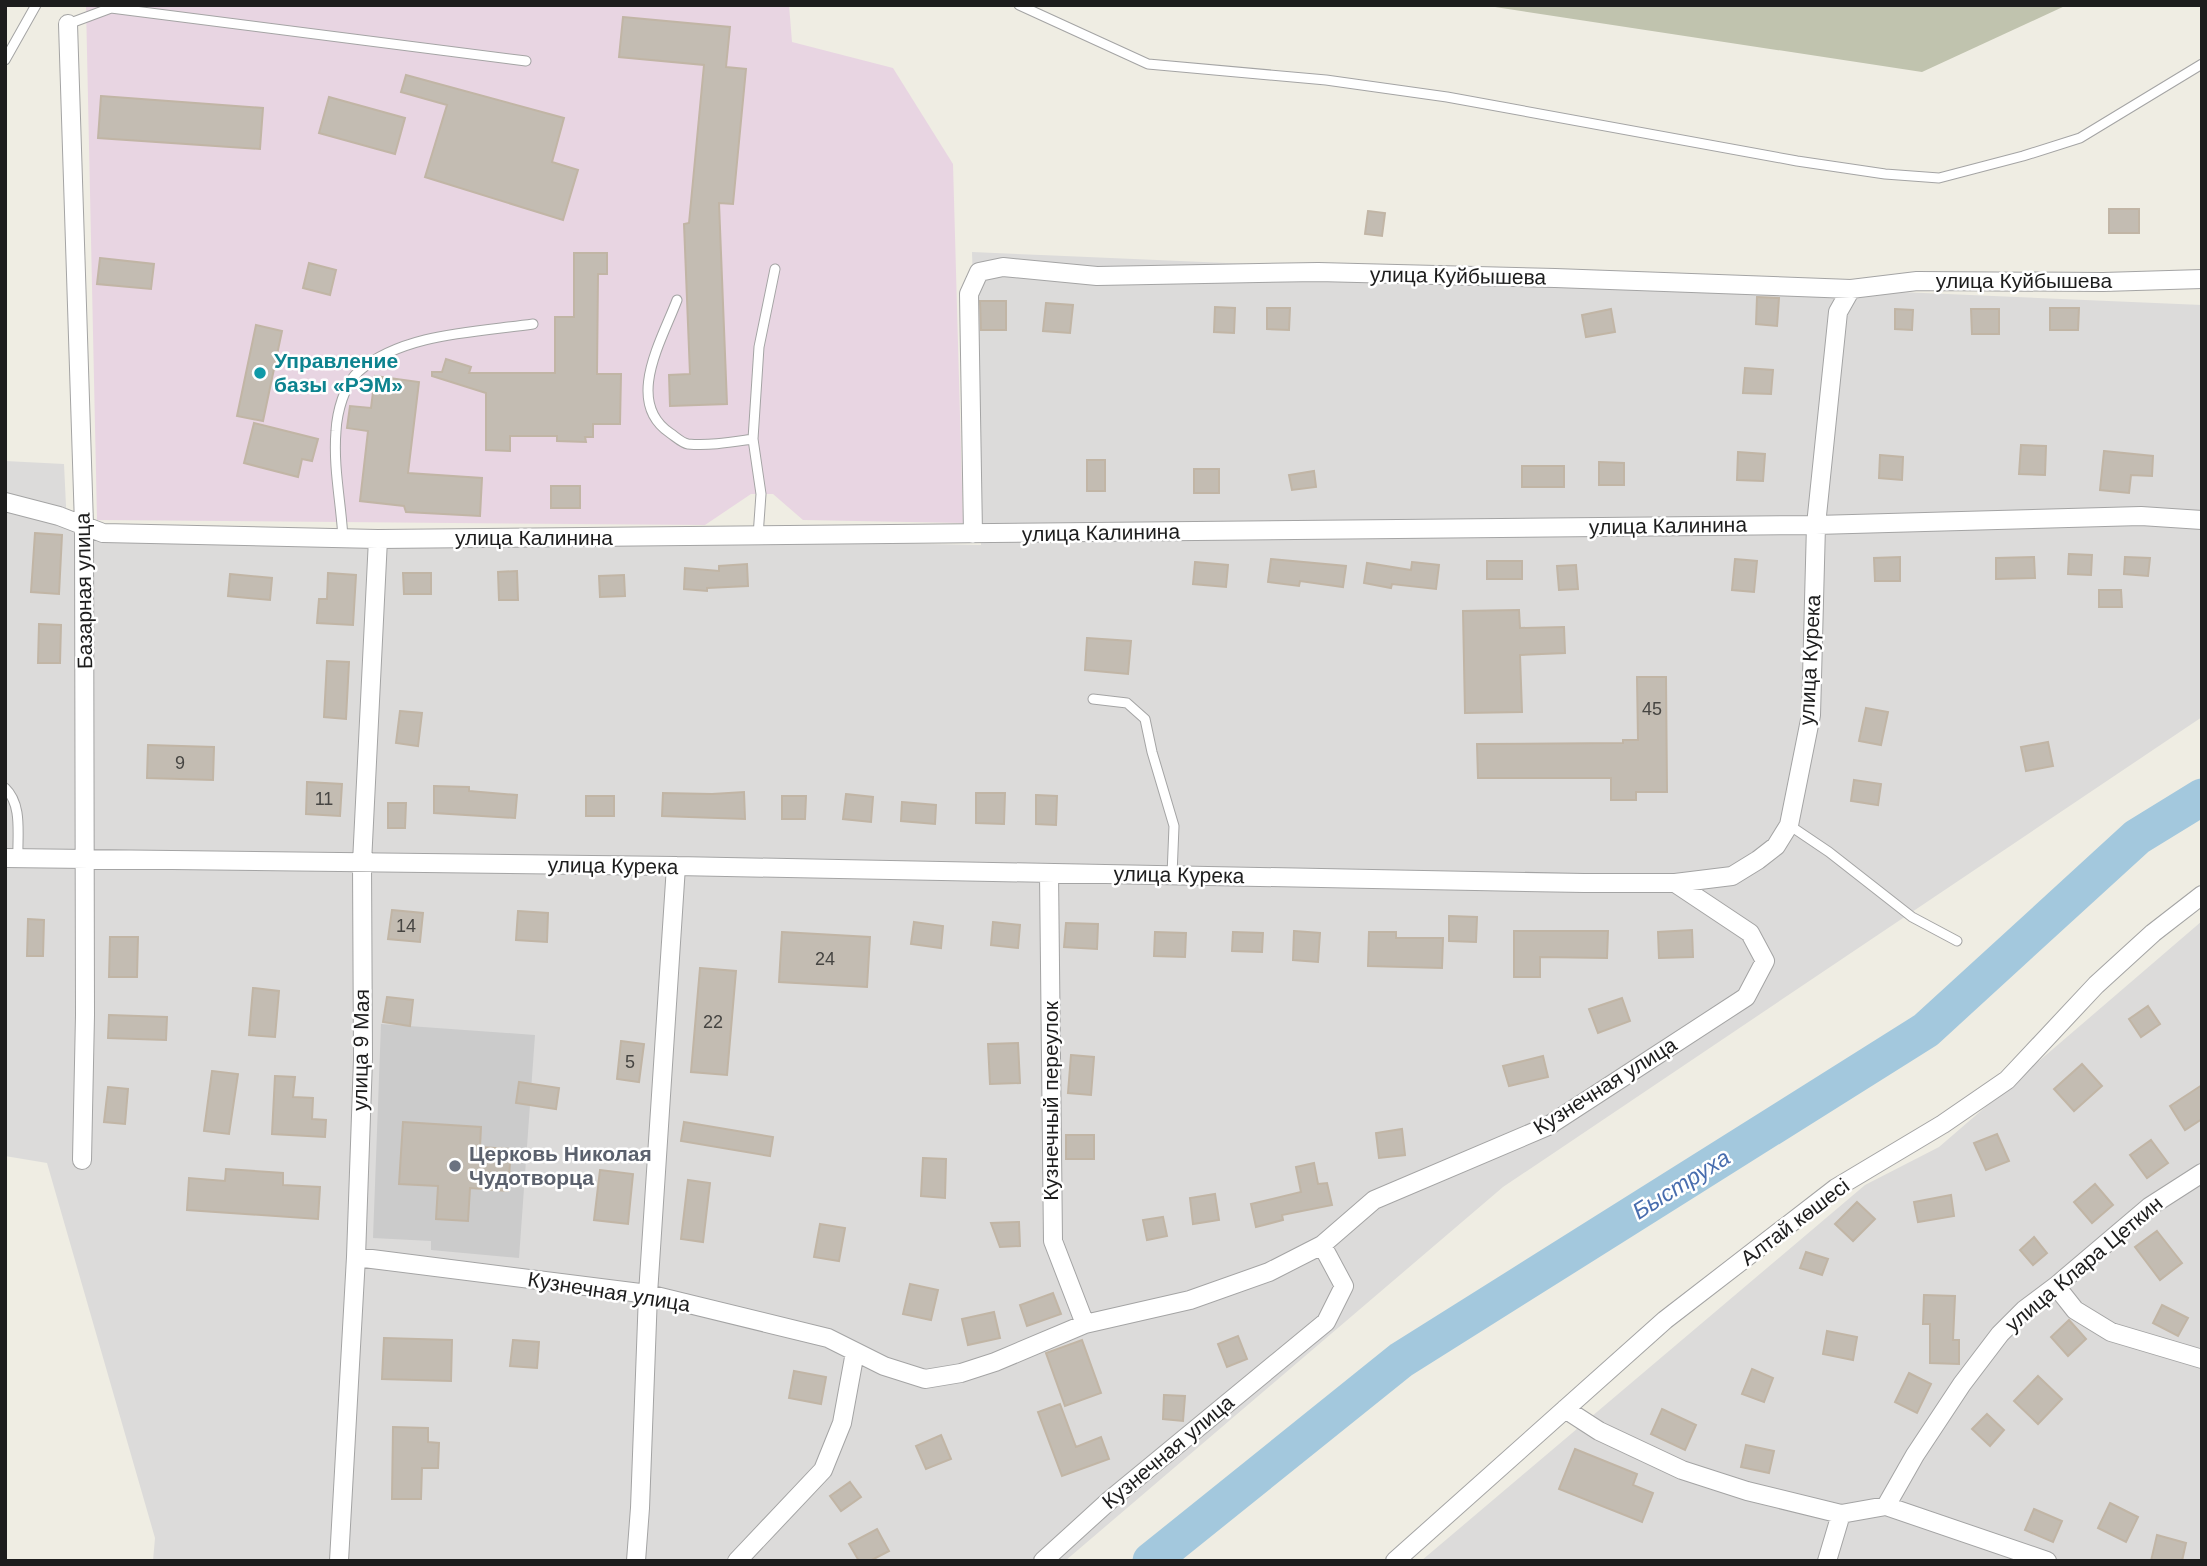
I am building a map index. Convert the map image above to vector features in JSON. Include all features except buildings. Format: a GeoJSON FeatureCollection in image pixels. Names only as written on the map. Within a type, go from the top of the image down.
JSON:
{"type":"FeatureCollection","features":[{"type":"Feature","properties":{"kind":"street","name":"Базарная улица"},"geometry":{"type":"LineString","coordinates":[[68,23],[84,526],[86,859],[82,1160]]}},
{"type":"Feature","properties":{"kind":"street","name":"улица Куйбышева"},"geometry":{"type":"LineString","coordinates":[[973,534],[969,294],[979,272],[1003,267],[1097,276],[1346,273],[1851,289],[1917,281],[2103,282],[2202,279]]}},
{"type":"Feature","properties":{"kind":"street","name":"улица Курека"},"geometry":{"type":"LineString","coordinates":[[11,858],[1675,883],[1732,876],[1776,846],[1789,825],[1811,715],[1815,524],[1838,312],[1851,289]]}},
{"type":"Feature","properties":{"kind":"street","name":"улица Калинина"},"geometry":{"type":"LineString","coordinates":[[5,502],[59,516],[103,533],[378,539],[1815,524],[2141,516],[2202,520]]}},
{"type":"Feature","properties":{"kind":"street","name":"улица 9 Мая"},"geometry":{"type":"LineString","coordinates":[[339,1561],[356,1257],[363,1059],[362,863],[378,539]]}},
{"type":"Feature","properties":{"kind":"street"},"geometry":{"type":"LineString","coordinates":[[636,1561],[648,1294],[676,866]]}},
{"type":"Feature","properties":{"kind":"street","name":"Кузнечный переулок"},"geometry":{"type":"LineString","coordinates":[[1049,873],[1054,1241],[1085,1324]]}},
{"type":"Feature","properties":{"kind":"street","name":"Кузнечная улица"},"geometry":{"type":"LineString","coordinates":[[356,1257],[648,1294],[828,1338],[884,1366],[926,1379],[961,1373],[995,1362],[1085,1324],[1190,1300],[1269,1272],[1322,1245],[1374,1200],[1548,1126],[1746,997],[1765,961],[1750,933],[1675,883]]}},
{"type":"Feature","properties":{"kind":"street","name":"Алтай көшесі"},"geometry":{"type":"LineString","coordinates":[[1395,1561],[1665,1320],[1836,1188],[1943,1124],[2007,1080],[2096,985],[2152,933],[2202,895]]}},
{"type":"Feature","properties":{"kind":"street","name":"улица Клара Цеткин"},"geometry":{"type":"LineString","coordinates":[[1886,1507],[1914,1455],[2000,1334],[2024,1310],[2149,1208],[2202,1173]]}},
{"type":"Feature","properties":{"kind":"street","name":"Кузнечная улица"},"geometry":{"type":"LineString","coordinates":[[1043,1561],[1110,1500],[1326,1322],[1344,1286],[1322,1245]]}},
{"type":"Feature","properties":{"kind":"street"},"geometry":{"type":"LineString","coordinates":[[2056,1286],[2075,1310],[2111,1332],[2202,1359]]}},
{"type":"Feature","properties":{"kind":"street"},"geometry":{"type":"LineString","coordinates":[[737,1561],[822,1470],[842,1423],[855,1352]]}},
{"type":"Feature","properties":{"kind":"street"},"geometry":{"type":"LineString","coordinates":[[1565,1409],[1599,1431],[1682,1470],[1747,1491],[1842,1514],[1886,1507],[2047,1561]]}},
{"type":"Feature","properties":{"kind":"street"},"geometry":{"type":"LineString","coordinates":[[1827,1561],[1842,1514]]}},
{"type":"Feature","properties":{"kind":"lane"},"geometry":{"type":"LineString","coordinates":[[5,60],[36,5]]}},
{"type":"Feature","properties":{"kind":"lane"},"geometry":{"type":"LineString","coordinates":[[1019,5],[1148,64],[1326,80],[1447,97],[1797,161],[1885,174],[1939,178],[2080,138],[2202,64]]}},
{"type":"Feature","properties":{"kind":"lane"},"geometry":{"type":"LineString","coordinates":[[68,23],[111,8],[526,61]]}},
{"type":"Feature","properties":{"kind":"lane"},"geometry":{"type":"LineString","coordinates":[[758,536],[761,494],[753,439],[759,347],[775,269]]}},
{"type":"Feature","properties":{"kind":"lane"},"geometry":{"type":"LineString","coordinates":[[677,300],[649,373],[647,399],[659,425],[685,444],[753,439]]}},
{"type":"Feature","properties":{"kind":"lane"},"geometry":{"type":"LineString","coordinates":[[343,538],[335,472],[336,428],[342,399],[356,373],[382,356],[416,341],[533,324]]}},
{"type":"Feature","properties":{"kind":"lane"},"geometry":{"type":"LineString","coordinates":[[1093,699],[1127,703],[1145,719],[1174,826],[1172,875]]}},
{"type":"Feature","properties":{"kind":"lane"},"geometry":{"type":"LineString","coordinates":[[5,788],[13,796],[17,815],[11,858]]}},
{"type":"Feature","properties":{"kind":"lane"},"geometry":{"type":"LineString","coordinates":[[1789,825],[1829,852],[1913,917],[1957,941]]}},
{"type":"Feature","properties":{"kind":"shaded area"},"geometry":{"type":"Polygon","coordinates":[[[86,5],[789,5],[792,42],[893,68],[953,164],[963,523],[803,520],[773,494],[751,494],[705,525],[97,520],[86,5]]]}},
{"type":"Feature","properties":{"kind":"shaded area"},"geometry":{"type":"Polygon","coordinates":[[[1482,5],[2067,5],[1922,72],[1482,5]]]}},
{"type":"Feature","properties":{"kind":"shaded area"},"geometry":{"type":"Polygon","coordinates":[[[972,252],[2202,305],[2202,717],[1503,1187],[1065,1561],[153,1561],[155,1538],[47,1163],[5,1156],[5,461],[64,464],[67,527],[981,545],[972,252]]]}},
{"type":"Feature","properties":{"kind":"shaded area"},"geometry":{"type":"Polygon","coordinates":[[[2202,921],[2202,1561],[1421,1561],[1865,1185],[1939,1147],[2202,921]]]}},
{"type":"Feature","properties":{"kind":"shaded area"},"geometry":{"type":"Polygon","coordinates":[[[381,1024],[535,1035],[519,1258],[431,1250],[431,1241],[373,1238],[381,1024]]]}},
{"type":"Feature","properties":{"kind":"waterway","name":"Быструха"},"geometry":{"type":"LineString","coordinates":[[1151,1561],[1401,1360],[1926,1030],[2137,837],[2202,797]]}},
{"type":"Feature","properties":{"kind":"place","name":"Управление базы «РЭМ»"},"geometry":{"type":"Point","coordinates":[260,373]}},
{"type":"Feature","properties":{"kind":"place","name":"Церковь Николая Чудотворца"},"geometry":{"type":"Point","coordinates":[455,1166]}}]}
